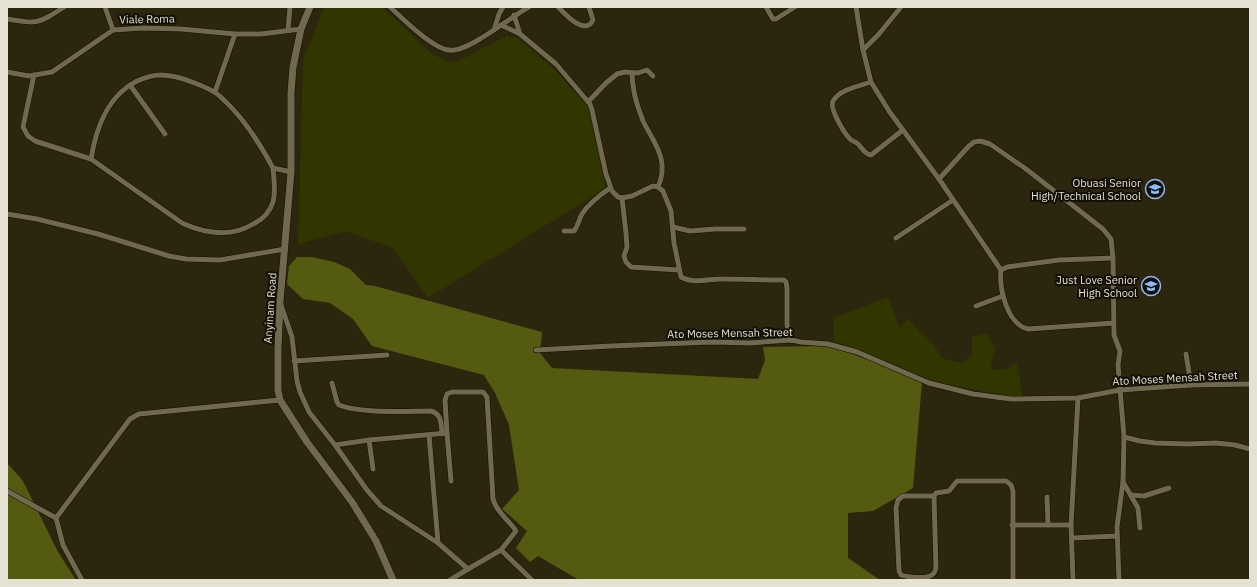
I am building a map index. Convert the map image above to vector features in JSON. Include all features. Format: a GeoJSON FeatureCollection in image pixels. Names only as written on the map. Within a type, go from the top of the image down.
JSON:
{"type":"FeatureCollection","features":[{"type":"Feature","properties":{"kind":"street"},"geometry":{"type":"LineString","coordinates":[[7,19],[30,23],[38,22],[46,19],[64,7]]}},
{"type":"Feature","properties":{"kind":"street"},"geometry":{"type":"LineString","coordinates":[[105,7],[114,30]]}},
{"type":"Feature","properties":{"kind":"street"},"geometry":{"type":"LineString","coordinates":[[288,30],[290,7]]}},
{"type":"Feature","properties":{"kind":"street","name":"Anyinam Road"},"geometry":{"type":"LineString","coordinates":[[310,7],[301,29],[293,67],[291,93],[291,172],[280,302],[278,370],[280,400],[307,442],[352,502],[376,541],[393,580]]}},
{"type":"Feature","properties":{"kind":"street"},"geometry":{"type":"LineString","coordinates":[[390,7],[413,28],[433,43],[449,50],[468,45],[529,7]]}},
{"type":"Feature","properties":{"kind":"street"},"geometry":{"type":"LineString","coordinates":[[494,30],[503,7]]}},
{"type":"Feature","properties":{"kind":"street"},"geometry":{"type":"LineString","coordinates":[[558,7],[574,22],[585,26],[590,25],[593,20],[589,7]]}},
{"type":"Feature","properties":{"kind":"street"},"geometry":{"type":"LineString","coordinates":[[766,7],[773,19],[776,19],[794,7]]}},
{"type":"Feature","properties":{"kind":"street"},"geometry":{"type":"LineString","coordinates":[[856,7],[863,50],[871,82],[889,111],[939,179],[1001,270],[1000,278],[1003,296],[1016,323],[1021,328],[1028,329],[1114,323]]}},
{"type":"Feature","properties":{"kind":"street"},"geometry":{"type":"LineString","coordinates":[[863,50],[879,34],[901,7]]}},
{"type":"Feature","properties":{"kind":"street"},"geometry":{"type":"LineString","coordinates":[[514,15],[520,34]]}},
{"type":"Feature","properties":{"kind":"street"},"geometry":{"type":"LineString","coordinates":[[501,25],[520,34],[556,64],[588,102],[592,110],[610,188],[615,194],[622,198],[632,196],[650,187],[658,187],[663,191],[671,211],[674,243],[681,277],[686,280],[784,280],[787,288],[788,330],[791,340]]}},
{"type":"Feature","properties":{"kind":"street","name":"Viale Roma"},"geometry":{"type":"LineString","coordinates":[[7,72],[29,76],[52,72],[114,30],[158,28],[234,34],[261,34],[301,29]]}},
{"type":"Feature","properties":{"kind":"street"},"geometry":{"type":"LineString","coordinates":[[215,92],[234,34]]}},
{"type":"Feature","properties":{"kind":"street"},"geometry":{"type":"LineString","coordinates":[[588,102],[600,88],[614,76],[622,73],[640,73],[647,70],[653,76]]}},
{"type":"Feature","properties":{"kind":"street"},"geometry":{"type":"LineString","coordinates":[[632,73],[634,94],[643,119],[661,156],[662,166],[658,187]]}},
{"type":"Feature","properties":{"kind":"street"},"geometry":{"type":"LineString","coordinates":[[34,75],[23,127],[28,136],[35,141],[91,159],[182,223],[196,229],[211,232],[223,233],[237,231],[249,227],[259,221],[267,214],[272,203],[274,191],[273,168],[259,142],[244,122],[215,92],[180,78],[159,75],[145,77],[130,85],[116,97],[106,110],[98,126],[93,143],[91,159]]}},
{"type":"Feature","properties":{"kind":"street"},"geometry":{"type":"LineString","coordinates":[[871,82],[841,94],[832,104],[834,113],[848,137],[858,143],[868,155],[871,155],[903,130]]}},
{"type":"Feature","properties":{"kind":"street"},"geometry":{"type":"LineString","coordinates":[[130,85],[165,134]]}},
{"type":"Feature","properties":{"kind":"street"},"geometry":{"type":"LineString","coordinates":[[939,179],[974,142],[980,141],[990,144],[1026,169],[1103,229],[1111,238],[1113,258],[1114,335],[1120,351],[1118,365],[1124,438],[1123,482],[1117,526],[1119,580]]}},
{"type":"Feature","properties":{"kind":"street"},"geometry":{"type":"LineString","coordinates":[[273,168],[291,172]]}},
{"type":"Feature","properties":{"kind":"street"},"geometry":{"type":"LineString","coordinates":[[564,231],[574,231],[586,209],[600,195],[610,188]]}},
{"type":"Feature","properties":{"kind":"street"},"geometry":{"type":"LineString","coordinates":[[622,198],[627,248],[624,256],[628,266],[679,270]]}},
{"type":"Feature","properties":{"kind":"street"},"geometry":{"type":"LineString","coordinates":[[896,238],[953,200]]}},
{"type":"Feature","properties":{"kind":"street"},"geometry":{"type":"LineString","coordinates":[[7,214],[37,219],[63,227],[98,234],[169,256],[186,259],[220,260],[285,250]]}},
{"type":"Feature","properties":{"kind":"street"},"geometry":{"type":"LineString","coordinates":[[673,227],[690,231],[744,229]]}},
{"type":"Feature","properties":{"kind":"street"},"geometry":{"type":"LineString","coordinates":[[1001,270],[1007,267],[1059,260],[1113,258]]}},
{"type":"Feature","properties":{"kind":"street"},"geometry":{"type":"LineString","coordinates":[[976,306],[1003,296]]}},
{"type":"Feature","properties":{"kind":"street"},"geometry":{"type":"LineString","coordinates":[[280,302],[291,331],[297,381],[309,412],[335,445],[366,490],[381,506],[438,543],[468,569]]}},
{"type":"Feature","properties":{"kind":"street","name":"Ato Moses Mensah Street"},"geometry":{"type":"LineString","coordinates":[[536,350],[712,342],[749,343],[791,340],[828,344],[857,352],[929,383],[973,394],[1012,399],[1078,398],[1120,390],[1191,385],[1250,384]]}},
{"type":"Feature","properties":{"kind":"street"},"geometry":{"type":"LineString","coordinates":[[1186,354],[1191,385]]}},
{"type":"Feature","properties":{"kind":"street"},"geometry":{"type":"LineString","coordinates":[[294,361],[387,355]]}},
{"type":"Feature","properties":{"kind":"street"},"geometry":{"type":"LineString","coordinates":[[332,383],[339,405],[368,410],[436,412],[439,416],[445,434]]}},
{"type":"Feature","properties":{"kind":"street"},"geometry":{"type":"LineString","coordinates":[[450,580],[501,550],[516,532],[494,505],[487,397],[481,391],[452,392],[447,394],[445,400],[445,434],[451,482]]}},
{"type":"Feature","properties":{"kind":"street"},"geometry":{"type":"LineString","coordinates":[[1073,580],[1071,525],[1078,398]]}},
{"type":"Feature","properties":{"kind":"street"},"geometry":{"type":"LineString","coordinates":[[56,518],[130,419],[139,414],[280,400]]}},
{"type":"Feature","properties":{"kind":"street"},"geometry":{"type":"LineString","coordinates":[[335,445],[369,440],[445,434]]}},
{"type":"Feature","properties":{"kind":"street"},"geometry":{"type":"LineString","coordinates":[[429,435],[438,543]]}},
{"type":"Feature","properties":{"kind":"street"},"geometry":{"type":"LineString","coordinates":[[1124,438],[1155,443],[1216,443],[1235,445],[1250,449]]}},
{"type":"Feature","properties":{"kind":"street"},"geometry":{"type":"LineString","coordinates":[[369,440],[373,469]]}},
{"type":"Feature","properties":{"kind":"street"},"geometry":{"type":"LineString","coordinates":[[934,496],[936,568],[931,576],[915,579],[900,575],[896,508],[898,500],[903,496],[934,496],[938,492],[949,491],[957,481],[1006,481],[1011,484],[1014,490],[1012,525],[1013,580]]}},
{"type":"Feature","properties":{"kind":"street"},"geometry":{"type":"LineString","coordinates":[[1123,482],[1138,508],[1140,528]]}},
{"type":"Feature","properties":{"kind":"street"},"geometry":{"type":"LineString","coordinates":[[1131,495],[1144,496],[1169,488]]}},
{"type":"Feature","properties":{"kind":"street"},"geometry":{"type":"LineString","coordinates":[[7,491],[56,518],[63,545],[82,580]]}},
{"type":"Feature","properties":{"kind":"street"},"geometry":{"type":"LineString","coordinates":[[1047,497],[1048,525]]}},
{"type":"Feature","properties":{"kind":"street"},"geometry":{"type":"LineString","coordinates":[[1012,525],[1071,525]]}},
{"type":"Feature","properties":{"kind":"street"},"geometry":{"type":"LineString","coordinates":[[1072,538],[1117,536]]}},
{"type":"Feature","properties":{"kind":"street"},"geometry":{"type":"LineString","coordinates":[[501,550],[532,580]]}},
{"type":"Feature","properties":{"kind":"green space"},"geometry":{"type":"Polygon","coordinates":[[[324,7],[382,7],[433,55],[454,63],[507,36],[517,38],[552,67],[589,107],[606,188],[428,298],[393,248],[346,231],[298,244],[303,61],[324,7]]]}},
{"type":"Feature","properties":{"kind":"green space"},"geometry":{"type":"Polygon","coordinates":[[[297,257],[312,257],[334,262],[350,269],[366,285],[375,286],[542,332],[540,353],[552,368],[758,379],[765,360],[763,347],[830,346],[922,382],[913,488],[873,511],[848,513],[848,558],[880,580],[579,580],[538,556],[530,562],[516,548],[527,531],[502,509],[519,490],[509,425],[495,393],[484,375],[372,346],[353,319],[330,303],[303,299],[287,284],[289,266],[297,257]]]}},
{"type":"Feature","properties":{"kind":"green space"},"geometry":{"type":"Polygon","coordinates":[[[888,297],[900,328],[907,319],[934,345],[942,358],[962,363],[972,355],[972,337],[987,333],[995,349],[991,364],[993,370],[1008,369],[1017,362],[1023,399],[931,381],[834,341],[834,318],[888,297]]]}},
{"type":"Feature","properties":{"kind":"green space"},"geometry":{"type":"Polygon","coordinates":[[[7,463],[23,481],[58,552],[76,580],[7,580],[7,463]]]}},
{"type":"Feature","properties":{"kind":"place","name":"Obuasi Senior High/Technical School"},"geometry":{"type":"Point","coordinates":[1155,189]}},
{"type":"Feature","properties":{"kind":"place","name":"Just Love Senior High School"},"geometry":{"type":"Point","coordinates":[1151,286]}}]}
